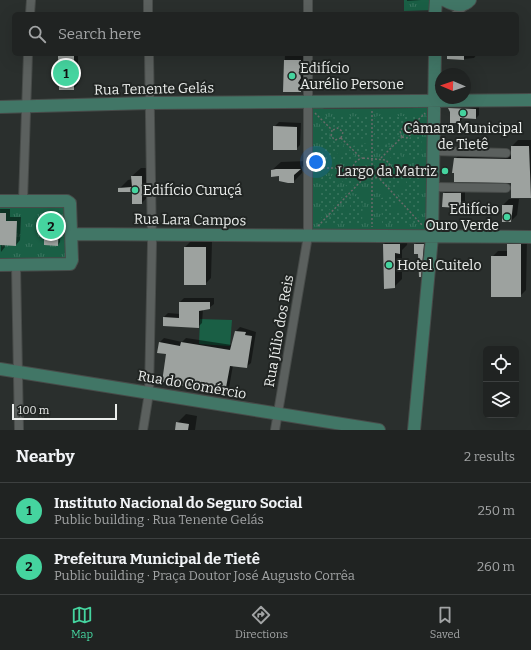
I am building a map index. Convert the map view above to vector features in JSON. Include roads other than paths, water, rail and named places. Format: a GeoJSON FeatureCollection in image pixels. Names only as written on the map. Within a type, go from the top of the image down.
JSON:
{"type":"FeatureCollection","features":[{"type":"Feature","properties":{"kind":"street"},"geometry":{"type":"LineString","coordinates":[[30,12],[31,0]]}},
{"type":"Feature","properties":{"kind":"street"},"geometry":{"type":"LineString","coordinates":[[148,0],[148,12]]}},
{"type":"Feature","properties":{"kind":"street"},"geometry":{"type":"LineString","coordinates":[[308,0],[308,12]]}},
{"type":"Feature","properties":{"kind":"street"},"geometry":{"type":"LineString","coordinates":[[435,12],[436,0]]}},
{"type":"Feature","properties":{"kind":"street"},"geometry":{"type":"LineString","coordinates":[[444,0],[458,5],[468,2]]}},
{"type":"Feature","properties":{"kind":"street"},"geometry":{"type":"LineString","coordinates":[[458,12],[468,2]]}},
{"type":"Feature","properties":{"kind":"street"},"geometry":{"type":"LineString","coordinates":[[23,200],[28,56]]}},
{"type":"Feature","properties":{"kind":"street"},"geometry":{"type":"LineString","coordinates":[[143,430],[149,393],[152,234],[149,56]]}},
{"type":"Feature","properties":{"kind":"street"},"geometry":{"type":"LineString","coordinates":[[308,56],[308,102]]}},
{"type":"Feature","properties":{"kind":"street"},"geometry":{"type":"LineString","coordinates":[[435,56],[435,68]]}},
{"type":"Feature","properties":{"kind":"street"},"geometry":{"type":"LineString","coordinates":[[471,101],[531,100]]}},
{"type":"Feature","properties":{"kind":"street","name":"Rua Júlio dos Reis"},"geometry":{"type":"LineString","coordinates":[[275,430],[308,236],[308,102]]}},
{"type":"Feature","properties":{"kind":"street"},"geometry":{"type":"LineString","coordinates":[[414,430],[432,237],[435,102]]}},
{"type":"Feature","properties":{"kind":"street","name":"Rua Tenente Gelás"},"geometry":{"type":"LineString","coordinates":[[0,107],[150,103],[435,102]]}},
{"type":"Feature","properties":{"kind":"street"},"geometry":{"type":"LineString","coordinates":[[434,151],[506,153]]}},
{"type":"Feature","properties":{"kind":"street"},"geometry":{"type":"LineString","coordinates":[[433,187],[506,188]]}},
{"type":"Feature","properties":{"kind":"street"},"geometry":{"type":"LineString","coordinates":[[0,201],[67,201],[70,203],[72,234],[72,260],[70,264],[16,266],[0,265]]}},
{"type":"Feature","properties":{"kind":"street","name":"Rua Lara Campos"},"geometry":{"type":"LineString","coordinates":[[72,234],[432,237]]}},
{"type":"Feature","properties":{"kind":"street"},"geometry":{"type":"LineString","coordinates":[[432,237],[531,237]]}},
{"type":"Feature","properties":{"kind":"street"},"geometry":{"type":"LineString","coordinates":[[16,266],[19,430]]}},
{"type":"Feature","properties":{"kind":"street","name":"Rua do Comércio"},"geometry":{"type":"LineString","coordinates":[[0,369],[378,430]]}},
{"type":"Feature","properties":{"kind":"place","name":"Instituto Nacional do Seguro Social"},"geometry":{"type":"Point","coordinates":[66,73]}},
{"type":"Feature","properties":{"kind":"place","name":"Edifício Aurélio Persone"},"geometry":{"type":"Point","coordinates":[292,76]}},
{"type":"Feature","properties":{"kind":"place","name":"Câmara Municipal de Tietê"},"geometry":{"type":"Point","coordinates":[463,113]}},
{"type":"Feature","properties":{"kind":"place","name":"Largo da Matriz"},"geometry":{"type":"Point","coordinates":[445,171]}},
{"type":"Feature","properties":{"kind":"place","name":"Edifício Curuçá"},"geometry":{"type":"Point","coordinates":[135,190]}},
{"type":"Feature","properties":{"kind":"place","name":"Edifício Ouro Verde"},"geometry":{"type":"Point","coordinates":[507,217]}},
{"type":"Feature","properties":{"kind":"place","name":"Prefeitura Municipal de Tietê"},"geometry":{"type":"Point","coordinates":[51,226]}},
{"type":"Feature","properties":{"kind":"place","name":"Hotel Cuitelo"},"geometry":{"type":"Point","coordinates":[389,265]}}]}
